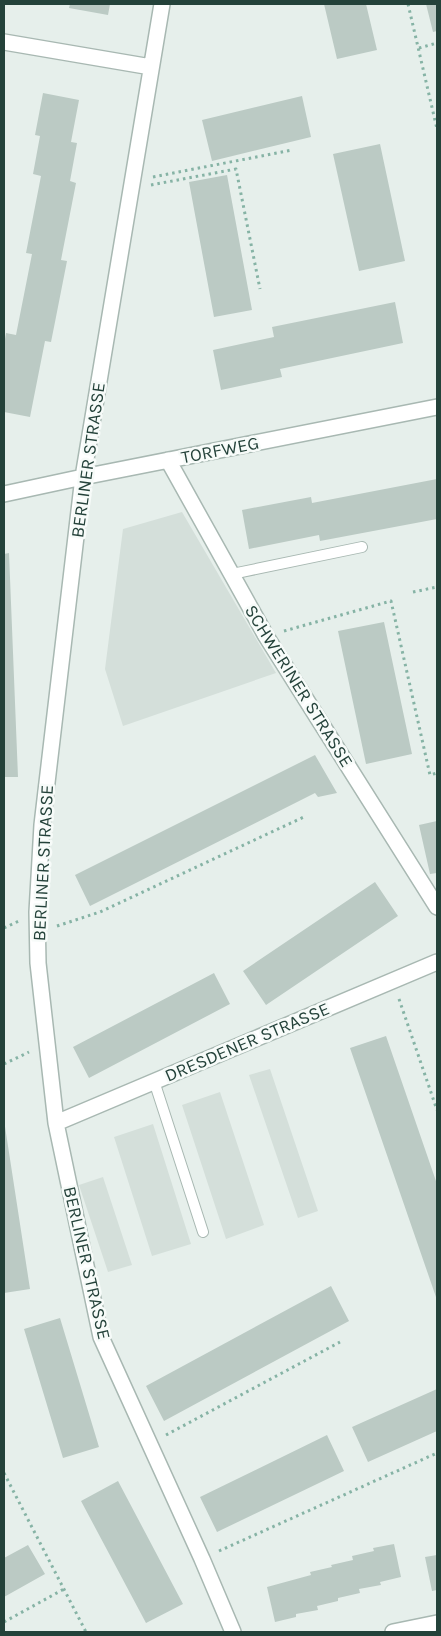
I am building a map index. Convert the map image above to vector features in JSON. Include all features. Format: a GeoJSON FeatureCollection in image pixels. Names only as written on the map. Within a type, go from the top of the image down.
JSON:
{"type":"FeatureCollection","features":[{"type":"Feature","properties":{"kind":"street","name":"BERLINER STRASSE"},"geometry":{"type":"LineString","coordinates":[[162,4],[83,477],[42,825],[37,933],[38,963],[56,1123],[101,1336],[233,1632]]}},
{"type":"Feature","properties":{"kind":"street"},"geometry":{"type":"LineString","coordinates":[[4,42],[151,67]]}},
{"type":"Feature","properties":{"kind":"street","name":"TORFWEG"},"geometry":{"type":"LineString","coordinates":[[4,494],[437,407]]}},
{"type":"Feature","properties":{"kind":"street","name":"SCHWERINER STRASSE"},"geometry":{"type":"LineString","coordinates":[[168,460],[266,636],[437,907]]}},
{"type":"Feature","properties":{"kind":"street","name":"DRESDENER STRASSE"},"geometry":{"type":"LineString","coordinates":[[56,1123],[437,962]]}},
{"type":"Feature","properties":{"kind":"street"},"geometry":{"type":"LineString","coordinates":[[393,1632],[437,1623]]}},
{"type":"Feature","properties":{"kind":"lane"},"geometry":{"type":"LineString","coordinates":[[232,574],[362,547]]}},
{"type":"Feature","properties":{"kind":"lane"},"geometry":{"type":"LineString","coordinates":[[154,1082],[202,1232]]}},
{"type":"Feature","properties":{"kind":"path"},"geometry":{"type":"LineString","coordinates":[[408,4],[437,129]]}},
{"type":"Feature","properties":{"kind":"path"},"geometry":{"type":"LineString","coordinates":[[418,48],[437,43]]}},
{"type":"Feature","properties":{"kind":"path"},"geometry":{"type":"LineString","coordinates":[[132,184],[292,150]]}},
{"type":"Feature","properties":{"kind":"path"},"geometry":{"type":"LineString","coordinates":[[132,184],[236,169],[260,289]]}},
{"type":"Feature","properties":{"kind":"path"},"geometry":{"type":"LineString","coordinates":[[412,592],[437,587]]}},
{"type":"Feature","properties":{"kind":"path"},"geometry":{"type":"LineString","coordinates":[[266,636],[391,601],[430,774],[437,772]]}},
{"type":"Feature","properties":{"kind":"path"},"geometry":{"type":"LineString","coordinates":[[37,933],[100,912],[306,816]]}},
{"type":"Feature","properties":{"kind":"path"},"geometry":{"type":"LineString","coordinates":[[393,980],[437,1110]]}},
{"type":"Feature","properties":{"kind":"path"},"geometry":{"type":"LineString","coordinates":[[4,1064],[47,1043]]}},
{"type":"Feature","properties":{"kind":"path"},"geometry":{"type":"LineString","coordinates":[[150,1444],[340,1342]]}},
{"type":"Feature","properties":{"kind":"path"},"geometry":{"type":"LineString","coordinates":[[202,1559],[437,1453]]}},
{"type":"Feature","properties":{"kind":"path"},"geometry":{"type":"LineString","coordinates":[[4,1473],[86,1632]]}},
{"type":"Feature","properties":{"kind":"path"},"geometry":{"type":"LineString","coordinates":[[4,1486],[9,1484]]}},
{"type":"Feature","properties":{"kind":"path"},"geometry":{"type":"LineString","coordinates":[[4,1622],[64,1589]]}},
{"type":"Feature","properties":{"kind":"shaded area"},"geometry":{"type":"Polygon","coordinates":[[[182,512],[276,673],[123,726],[105,669],[123,529],[182,512]]]}},
{"type":"Feature","properties":{"kind":"shaded area"},"geometry":{"type":"Polygon","coordinates":[[[270,1069],[318,1211],[298,1218],[249,1075],[270,1069]]]}},
{"type":"Feature","properties":{"kind":"shaded area"},"geometry":{"type":"Polygon","coordinates":[[[220,1092],[264,1225],[226,1239],[182,1105],[220,1092]]]}},
{"type":"Feature","properties":{"kind":"shaded area"},"geometry":{"type":"Polygon","coordinates":[[[153,1124],[191,1244],[152,1256],[114,1137],[153,1124]]]}},
{"type":"Feature","properties":{"kind":"shaded area"},"geometry":{"type":"Polygon","coordinates":[[[103,1177],[132,1265],[108,1272],[79,1185],[103,1177]]]}},
{"type":"Feature","properties":{"kind":"building"},"geometry":{"type":"Polygon","coordinates":[[[70,4],[110,4],[108,15],[69,8],[70,4]]]}},
{"type":"Feature","properties":{"kind":"building"},"geometry":{"type":"Polygon","coordinates":[[[324,4],[366,4],[377,50],[337,59],[324,4]]]}},
{"type":"Feature","properties":{"kind":"building"},"geometry":{"type":"Polygon","coordinates":[[[426,4],[437,4],[437,31],[433,32],[426,4]]]}},
{"type":"Feature","properties":{"kind":"building"},"geometry":{"type":"Polygon","coordinates":[[[43,93],[79,100],[71,142],[77,143],[70,181],[76,183],[61,260],[67,261],[51,342],[45,341],[30,417],[4,412],[4,345],[6,333],[16,335],[32,254],[26,253],[41,176],[33,174],[40,136],[35,135],[43,93]]]}},
{"type":"Feature","properties":{"kind":"building"},"geometry":{"type":"Polygon","coordinates":[[[302,96],[311,137],[212,161],[202,120],[302,96]]]}},
{"type":"Feature","properties":{"kind":"building"},"geometry":{"type":"Polygon","coordinates":[[[380,144],[405,261],[359,271],[333,154],[380,144]]]}},
{"type":"Feature","properties":{"kind":"building"},"geometry":{"type":"Polygon","coordinates":[[[227,175],[252,310],[214,317],[189,182],[227,175]]]}},
{"type":"Feature","properties":{"kind":"building"},"geometry":{"type":"Polygon","coordinates":[[[395,302],[403,343],[280,369],[282,377],[221,390],[213,350],[274,337],[272,327],[395,302]]]}},
{"type":"Feature","properties":{"kind":"building"},"geometry":{"type":"Polygon","coordinates":[[[437,479],[437,519],[320,541],[319,535],[249,549],[242,510],[311,497],[312,503],[437,479]]]}},
{"type":"Feature","properties":{"kind":"building"},"geometry":{"type":"Polygon","coordinates":[[[9,553],[18,777],[4,777],[4,554],[9,553]]]}},
{"type":"Feature","properties":{"kind":"building"},"geometry":{"type":"Polygon","coordinates":[[[384,622],[412,754],[366,764],[338,631],[384,622]]]}},
{"type":"Feature","properties":{"kind":"building"},"geometry":{"type":"Polygon","coordinates":[[[315,755],[337,793],[318,797],[315,793],[90,906],[75,875],[315,755]]]}},
{"type":"Feature","properties":{"kind":"building"},"geometry":{"type":"Polygon","coordinates":[[[437,821],[437,873],[430,874],[419,825],[437,821]]]}},
{"type":"Feature","properties":{"kind":"building"},"geometry":{"type":"Polygon","coordinates":[[[375,882],[398,916],[266,1005],[243,971],[375,882]]]}},
{"type":"Feature","properties":{"kind":"building"},"geometry":{"type":"Polygon","coordinates":[[[214,973],[230,1004],[89,1078],[73,1047],[214,973]]]}},
{"type":"Feature","properties":{"kind":"building"},"geometry":{"type":"Polygon","coordinates":[[[386,1036],[437,1184],[437,1300],[350,1048],[386,1036]]]}},
{"type":"Feature","properties":{"kind":"building"},"geometry":{"type":"Polygon","coordinates":[[[4,1120],[30,1289],[4,1293],[4,1120]]]}},
{"type":"Feature","properties":{"kind":"building"},"geometry":{"type":"Polygon","coordinates":[[[331,1286],[349,1321],[164,1421],[146,1386],[331,1286]]]}},
{"type":"Feature","properties":{"kind":"building"},"geometry":{"type":"Polygon","coordinates":[[[60,1318],[99,1447],[63,1458],[24,1329],[60,1318]]]}},
{"type":"Feature","properties":{"kind":"building"},"geometry":{"type":"Polygon","coordinates":[[[437,1389],[437,1431],[368,1462],[352,1427],[437,1389]]]}},
{"type":"Feature","properties":{"kind":"building"},"geometry":{"type":"Polygon","coordinates":[[[327,1435],[344,1471],[217,1532],[200,1497],[327,1435]]]}},
{"type":"Feature","properties":{"kind":"building"},"geometry":{"type":"Polygon","coordinates":[[[118,1481],[183,1604],[146,1623],[81,1501],[118,1481]]]}},
{"type":"Feature","properties":{"kind":"building"},"geometry":{"type":"Polygon","coordinates":[[[394,1544],[401,1577],[380,1582],[381,1585],[359,1589],[360,1593],[338,1598],[338,1601],[317,1606],[318,1610],[296,1614],[296,1617],[275,1622],[267,1587],[311,1575],[310,1572],[332,1567],[331,1565],[353,1560],[352,1556],[374,1551],[373,1548],[394,1544]]]}},
{"type":"Feature","properties":{"kind":"building"},"geometry":{"type":"Polygon","coordinates":[[[28,1545],[45,1574],[4,1597],[4,1558],[28,1545]]]}},
{"type":"Feature","properties":{"kind":"building"},"geometry":{"type":"Polygon","coordinates":[[[437,1555],[437,1590],[432,1591],[425,1557],[437,1555]]]}}]}
